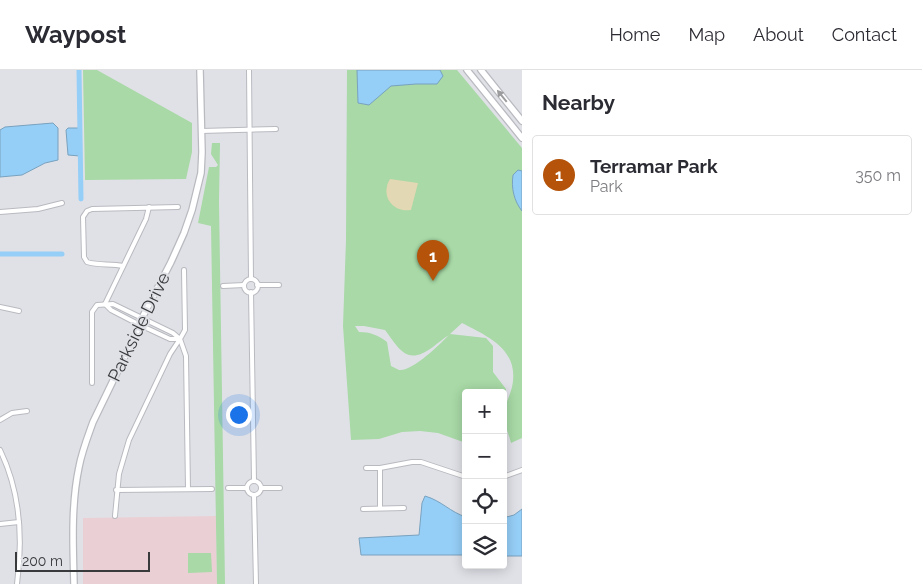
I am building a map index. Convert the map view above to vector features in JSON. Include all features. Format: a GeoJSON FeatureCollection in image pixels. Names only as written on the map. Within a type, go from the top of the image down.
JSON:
{"type":"FeatureCollection","features":[{"type":"Feature","properties":{"kind":"street","name":"Parkside Drive"},"geometry":{"type":"LineString","coordinates":[[74,584],[73,515],[79,466],[93,422],[142,318],[171,262],[184,234],[192,210],[200,173],[202,131],[200,70]]}},
{"type":"Feature","properties":{"kind":"street"},"geometry":{"type":"LineString","coordinates":[[249,70],[251,279]]}},
{"type":"Feature","properties":{"kind":"street"},"geometry":{"type":"LineString","coordinates":[[467,70],[522,138]]}},
{"type":"Feature","properties":{"kind":"street"},"geometry":{"type":"LineString","coordinates":[[481,70],[522,121]]}},
{"type":"Feature","properties":{"kind":"street"},"geometry":{"type":"LineString","coordinates":[[202,131],[276,129]]}},
{"type":"Feature","properties":{"kind":"street"},"geometry":{"type":"LineString","coordinates":[[0,212],[38,209],[62,203]]}},
{"type":"Feature","properties":{"kind":"street"},"geometry":{"type":"LineString","coordinates":[[123,266],[115,264],[94,265],[87,262],[84,257],[83,217],[87,211],[92,209],[178,207]]}},
{"type":"Feature","properties":{"kind":"street"},"geometry":{"type":"LineString","coordinates":[[105,304],[146,219],[149,208]]}},
{"type":"Feature","properties":{"kind":"street"},"geometry":{"type":"LineString","coordinates":[[115,516],[116,490],[123,457],[129,440],[170,354],[185,330],[184,270]]}},
{"type":"Feature","properties":{"kind":"street"},"geometry":{"type":"LineString","coordinates":[[251,279],[257,284],[279,285]]}},
{"type":"Feature","properties":{"kind":"street"},"geometry":{"type":"LineString","coordinates":[[244,285],[247,280],[251,279]]}},
{"type":"Feature","properties":{"kind":"street"},"geometry":{"type":"LineString","coordinates":[[251,292],[255,290],[257,284]]}},
{"type":"Feature","properties":{"kind":"street"},"geometry":{"type":"LineString","coordinates":[[223,286],[244,285]]}},
{"type":"Feature","properties":{"kind":"street"},"geometry":{"type":"LineString","coordinates":[[244,285],[247,291],[251,292]]}},
{"type":"Feature","properties":{"kind":"street"},"geometry":{"type":"LineString","coordinates":[[251,292],[254,481]]}},
{"type":"Feature","properties":{"kind":"street"},"geometry":{"type":"LineString","coordinates":[[105,304],[114,312],[140,325],[164,336],[180,339]]}},
{"type":"Feature","properties":{"kind":"street"},"geometry":{"type":"LineString","coordinates":[[92,383],[92,312],[97,305],[113,304],[167,330],[180,339],[186,356],[188,489]]}},
{"type":"Feature","properties":{"kind":"street"},"geometry":{"type":"LineString","coordinates":[[114,312],[117,306]]}},
{"type":"Feature","properties":{"kind":"street"},"geometry":{"type":"LineString","coordinates":[[0,307],[19,311]]}},
{"type":"Feature","properties":{"kind":"street"},"geometry":{"type":"LineString","coordinates":[[164,336],[167,330]]}},
{"type":"Feature","properties":{"kind":"street"},"geometry":{"type":"LineString","coordinates":[[0,420],[12,413],[27,411]]}},
{"type":"Feature","properties":{"kind":"street"},"geometry":{"type":"LineString","coordinates":[[0,450],[11,478],[19,522],[20,564],[17,584]]}},
{"type":"Feature","properties":{"kind":"street"},"geometry":{"type":"LineString","coordinates":[[366,468],[380,468],[421,462],[462,476]]}},
{"type":"Feature","properties":{"kind":"street"},"geometry":{"type":"LineString","coordinates":[[380,468],[380,508]]}},
{"type":"Feature","properties":{"kind":"street"},"geometry":{"type":"LineString","coordinates":[[507,476],[522,470]]}},
{"type":"Feature","properties":{"kind":"street"},"geometry":{"type":"LineString","coordinates":[[254,481],[259,483],[261,488]]}},
{"type":"Feature","properties":{"kind":"street"},"geometry":{"type":"LineString","coordinates":[[254,481],[250,483],[248,488],[249,493],[254,495]]}},
{"type":"Feature","properties":{"kind":"street"},"geometry":{"type":"LineString","coordinates":[[228,488],[248,488]]}},
{"type":"Feature","properties":{"kind":"street"},"geometry":{"type":"LineString","coordinates":[[261,488],[280,488]]}},
{"type":"Feature","properties":{"kind":"street"},"geometry":{"type":"LineString","coordinates":[[254,495],[260,492],[261,488]]}},
{"type":"Feature","properties":{"kind":"street"},"geometry":{"type":"LineString","coordinates":[[116,490],[212,489]]}},
{"type":"Feature","properties":{"kind":"street"},"geometry":{"type":"LineString","coordinates":[[254,495],[256,584]]}},
{"type":"Feature","properties":{"kind":"street"},"geometry":{"type":"LineString","coordinates":[[363,509],[404,508]]}},
{"type":"Feature","properties":{"kind":"street"},"geometry":{"type":"LineString","coordinates":[[0,524],[19,522]]}},
{"type":"Feature","properties":{"kind":"shaded area"},"geometry":{"type":"Polygon","coordinates":[[[216,516],[217,584],[83,584],[83,518],[216,516]]]}},
{"type":"Feature","properties":{"kind":"green space"},"geometry":{"type":"Polygon","coordinates":[[[83,70],[97,70],[192,123],[192,152],[186,179],[85,180],[83,70]]]}},
{"type":"Feature","properties":{"kind":"green space"},"geometry":{"type":"Polygon","coordinates":[[[347,70],[457,70],[522,148],[522,438],[511,443],[507,430],[507,403],[512,387],[513,374],[507,354],[492,340],[462,323],[450,334],[486,338],[493,346],[493,372],[506,389],[462,389],[462,442],[438,433],[420,431],[402,432],[379,439],[351,440],[343,326],[346,240],[347,70]],[[355,326],[359,332],[374,334],[387,342],[391,366],[399,370],[411,367],[433,351],[449,335],[424,353],[410,355],[395,344],[385,330],[355,326]]]}},
{"type":"Feature","properties":{"kind":"green space"},"geometry":{"type":"Polygon","coordinates":[[[212,143],[220,143],[219,202],[225,584],[217,584],[211,226],[198,223],[209,167],[216,167],[218,165],[211,154],[212,143]]]}},
{"type":"Feature","properties":{"kind":"green space"},"geometry":{"type":"Polygon","coordinates":[[[188,553],[211,553],[212,572],[188,573],[188,553]]]}},
{"type":"Feature","properties":{"kind":"sand"},"geometry":{"type":"Polygon","coordinates":[[[390,179],[418,183],[411,210],[398,209],[390,202],[386,191],[390,179]]]}},
{"type":"Feature","properties":{"kind":"water"},"geometry":{"type":"Polygon","coordinates":[[[357,70],[440,70],[443,76],[437,84],[391,86],[369,105],[358,103],[357,70]]]}},
{"type":"Feature","properties":{"kind":"water"},"geometry":{"type":"Polygon","coordinates":[[[53,123],[58,128],[58,160],[45,163],[22,175],[0,177],[0,130],[5,127],[53,123]]]}},
{"type":"Feature","properties":{"kind":"water"},"geometry":{"type":"Polygon","coordinates":[[[68,128],[80,128],[80,156],[68,155],[66,130],[68,128]]]}},
{"type":"Feature","properties":{"kind":"water"},"geometry":{"type":"Polygon","coordinates":[[[518,170],[522,171],[522,211],[515,199],[512,180],[513,175],[518,170]]]}},
{"type":"Feature","properties":{"kind":"water"},"geometry":{"type":"Polygon","coordinates":[[[425,496],[462,515],[462,555],[361,555],[359,538],[419,535],[422,503],[425,496]]]}},
{"type":"Feature","properties":{"kind":"water"},"geometry":{"type":"Polygon","coordinates":[[[522,509],[522,556],[507,556],[507,517],[514,515],[522,509]]]}},
{"type":"Feature","properties":{"kind":"waterway"},"geometry":{"type":"LineString","coordinates":[[79,70],[81,199]]}},
{"type":"Feature","properties":{"kind":"waterway"},"geometry":{"type":"LineString","coordinates":[[0,254],[62,254]]}},
{"type":"Feature","properties":{"kind":"place","name":"Terramar Park"},"geometry":{"type":"Point","coordinates":[433,281]}}]}
